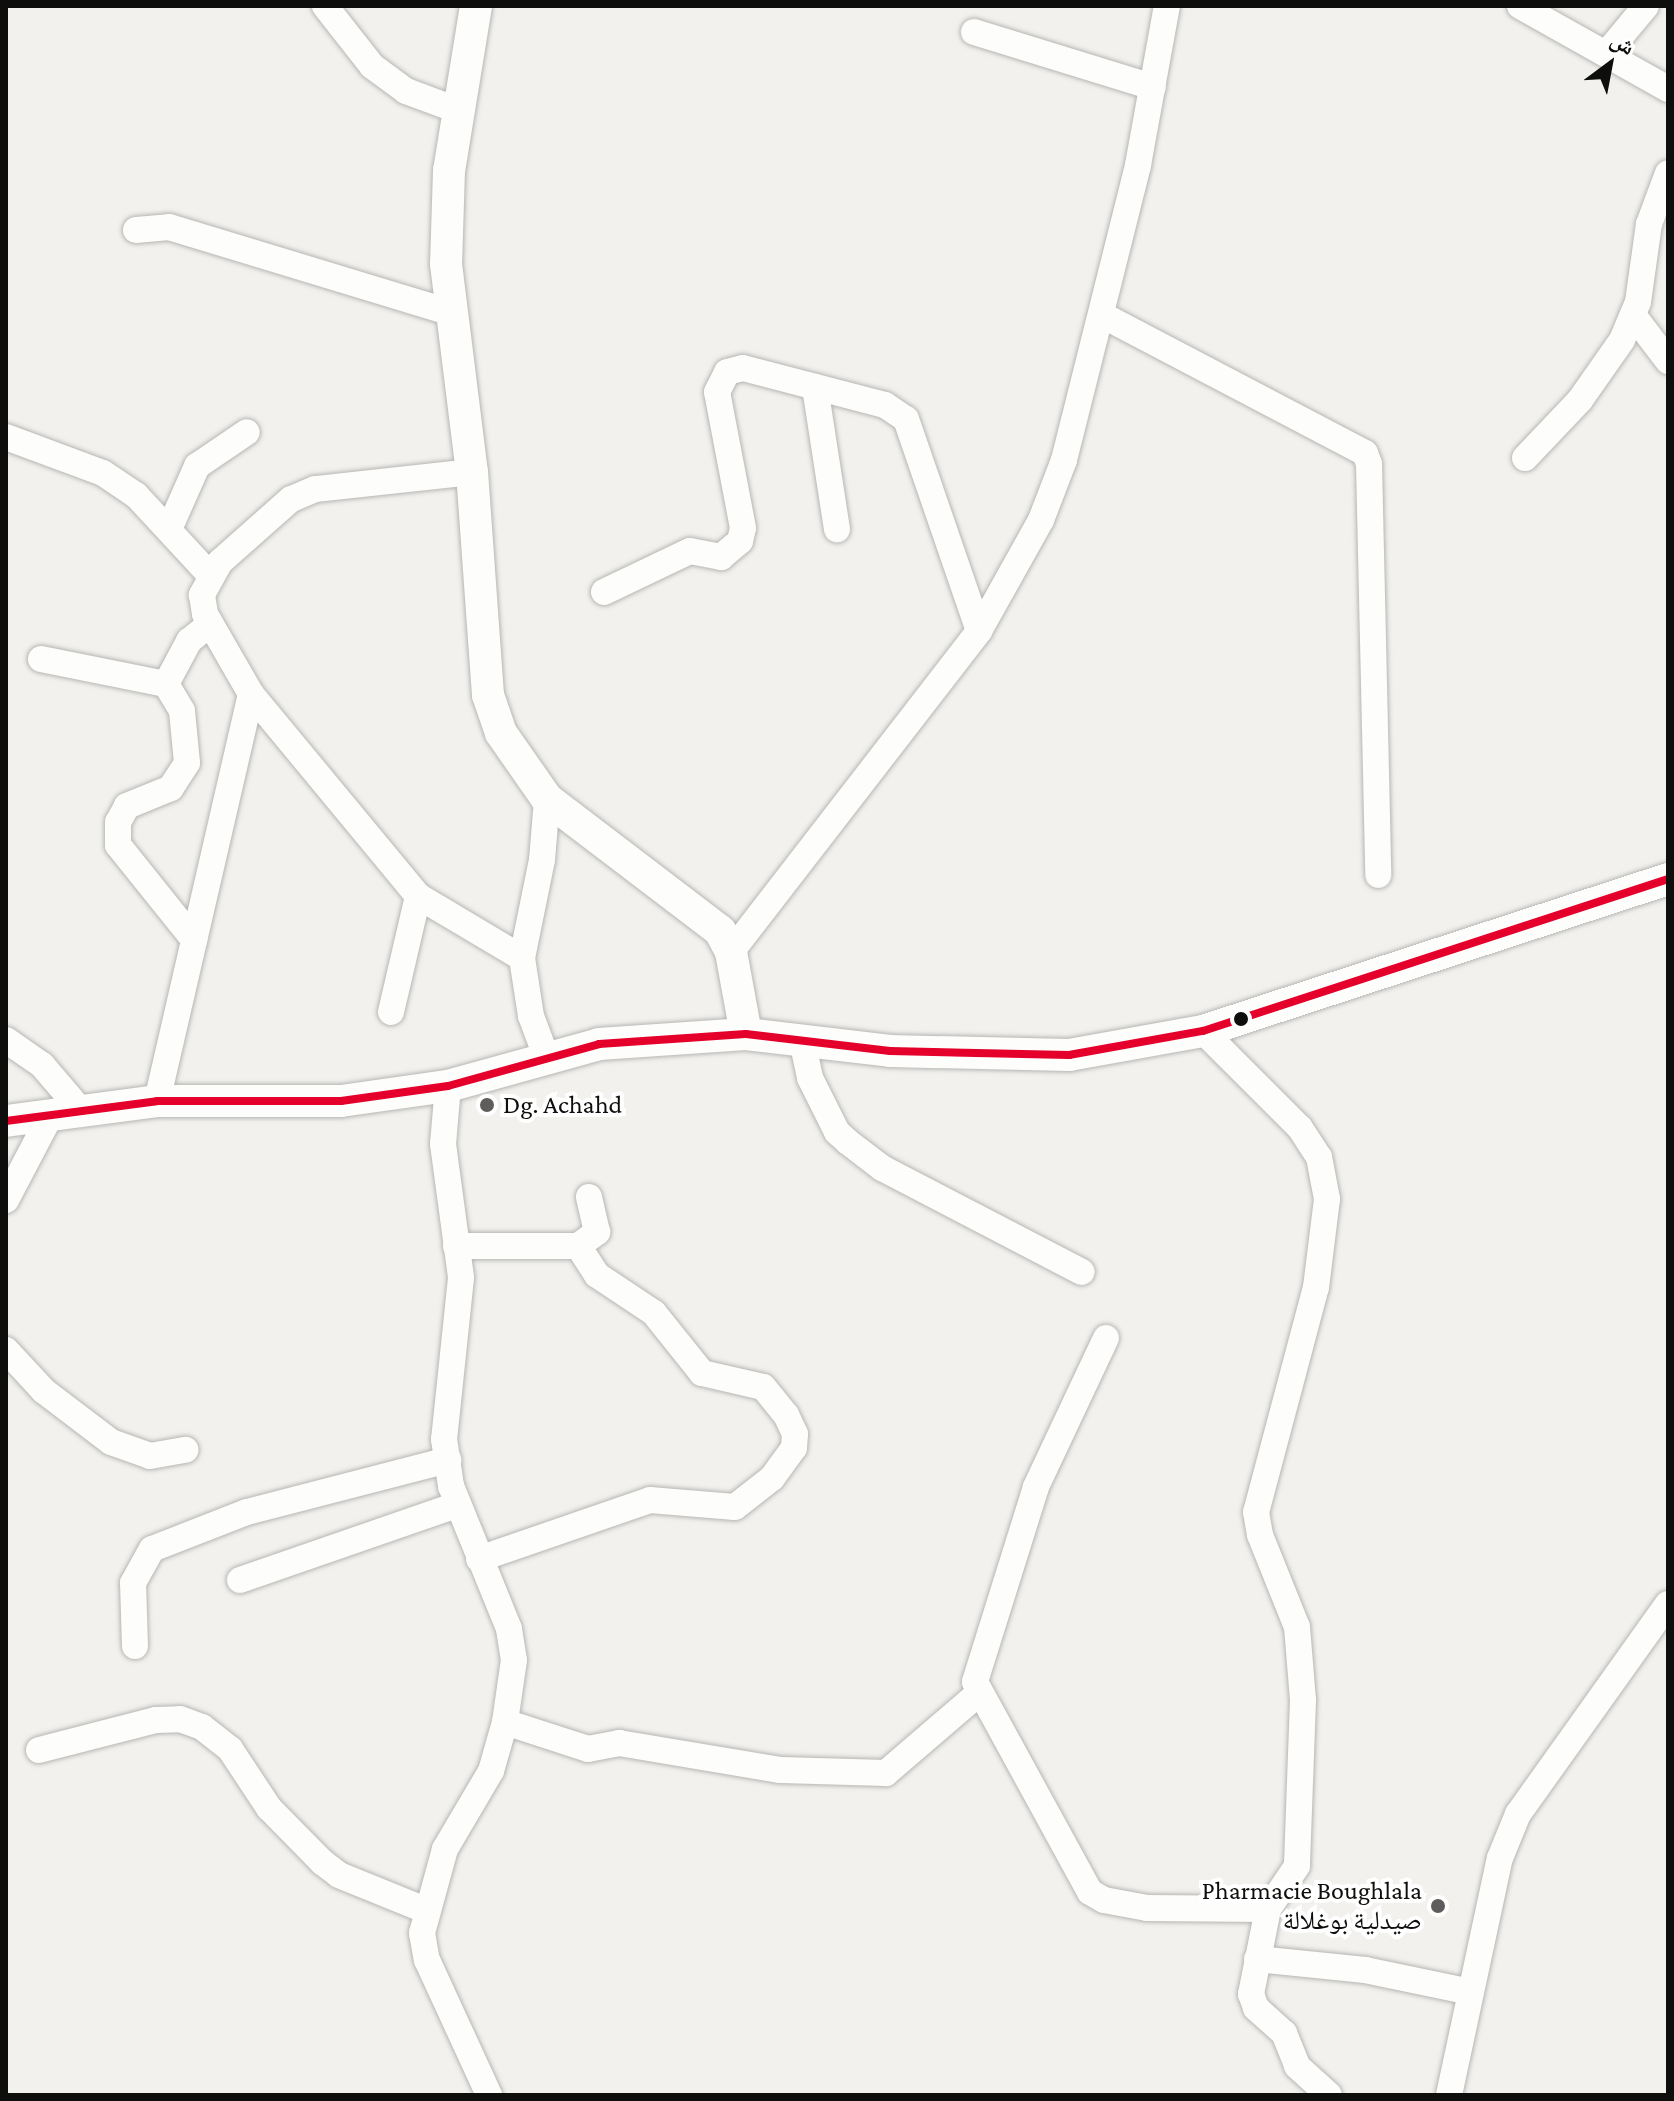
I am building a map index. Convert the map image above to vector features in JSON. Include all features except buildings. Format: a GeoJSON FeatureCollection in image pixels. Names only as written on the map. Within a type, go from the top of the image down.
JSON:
{"type":"FeatureCollection","features":[{"type":"Feature","properties":{"kind":"street"},"geometry":{"type":"LineString","coordinates":[[325,6],[372,66],[406,91],[457,110]]}},
{"type":"Feature","properties":{"kind":"street"},"geometry":{"type":"LineString","coordinates":[[476,6],[457,110],[446,264],[472,472],[488,695],[501,733],[547,799],[704,915],[731,952],[746,1034]]}},
{"type":"Feature","properties":{"kind":"street"},"geometry":{"type":"LineString","coordinates":[[731,952],[979,631],[1041,520],[1064,460],[1102,315],[1153,87],[1167,6]]}},
{"type":"Feature","properties":{"kind":"street"},"geometry":{"type":"LineString","coordinates":[[1520,6],[1668,89]]}},
{"type":"Feature","properties":{"kind":"street"},"geometry":{"type":"LineString","coordinates":[[1606,54],[1646,6]]}},
{"type":"Feature","properties":{"kind":"street"},"geometry":{"type":"LineString","coordinates":[[974,32],[1153,87]]}},
{"type":"Feature","properties":{"kind":"street"},"geometry":{"type":"LineString","coordinates":[[1525,458],[1603,370],[1633,315],[1649,224],[1668,173]]}},
{"type":"Feature","properties":{"kind":"street"},"geometry":{"type":"LineString","coordinates":[[136,230],[169,227],[452,313]]}},
{"type":"Feature","properties":{"kind":"street"},"geometry":{"type":"LineString","coordinates":[[1102,315],[1365,453],[1369,464],[1378,875]]}},
{"type":"Feature","properties":{"kind":"street"},"geometry":{"type":"LineString","coordinates":[[1633,315],[1668,361]]}},
{"type":"Feature","properties":{"kind":"street"},"geometry":{"type":"LineString","coordinates":[[604,592],[690,551],[721,557],[740,541],[743,528],[717,392],[727,372],[743,368],[885,405],[906,419],[979,631]]}},
{"type":"Feature","properties":{"kind":"street"},"geometry":{"type":"LineString","coordinates":[[815,387],[837,529]]}},
{"type":"Feature","properties":{"kind":"street"},"geometry":{"type":"LineString","coordinates":[[170,527],[197,466],[247,432]]}},
{"type":"Feature","properties":{"kind":"street"},"geometry":{"type":"LineString","coordinates":[[6,437],[103,473],[170,527],[211,576]]}},
{"type":"Feature","properties":{"kind":"street"},"geometry":{"type":"LineString","coordinates":[[472,472],[315,489],[269,516],[211,576],[202,595],[210,624],[251,694],[418,896],[522,958]]}},
{"type":"Feature","properties":{"kind":"street"},"geometry":{"type":"LineString","coordinates":[[166,684],[189,641],[210,624]]}},
{"type":"Feature","properties":{"kind":"street"},"geometry":{"type":"LineString","coordinates":[[41,659],[166,684],[182,711],[187,763],[171,788],[127,806],[118,822],[118,845],[194,940]]}},
{"type":"Feature","properties":{"kind":"street"},"geometry":{"type":"LineString","coordinates":[[157,1101],[251,694]]}},
{"type":"Feature","properties":{"kind":"street"},"geometry":{"type":"LineString","coordinates":[[546,1056],[531,1016],[522,958],[542,860],[547,799]]}},
{"type":"Feature","properties":{"kind":"street"},"geometry":{"type":"LineString","coordinates":[[6,1121],[49,1118],[157,1101],[341,1101],[448,1086],[546,1056],[599,1044],[746,1034],[890,1051],[1069,1055],[1203,1031],[1668,879]]}},
{"type":"Feature","properties":{"kind":"street"},"geometry":{"type":"LineString","coordinates":[[391,1012],[418,896]]}},
{"type":"Feature","properties":{"kind":"street"},"geometry":{"type":"LineString","coordinates":[[1203,1031],[1300,1128],[1319,1157],[1327,1199],[1316,1287],[1256,1512],[1260,1535],[1297,1627],[1303,1700],[1297,1866],[1268,1909],[1251,1994],[1256,2008],[1284,2033],[1297,2066],[1329,2095]]}},
{"type":"Feature","properties":{"kind":"street"},"geometry":{"type":"LineString","coordinates":[[6,1040],[42,1065],[83,1113]]}},
{"type":"Feature","properties":{"kind":"street"},"geometry":{"type":"LineString","coordinates":[[802,1040],[810,1078],[837,1132],[848,1142],[882,1168],[1082,1272]]}},
{"type":"Feature","properties":{"kind":"street"},"geometry":{"type":"LineString","coordinates":[[448,1086],[443,1144],[461,1278],[445,1411],[448,1460],[457,1505],[509,1629],[514,1660],[505,1722],[491,1771],[445,1849],[425,1910],[427,1960],[489,2095]]}},
{"type":"Feature","properties":{"kind":"street"},"geometry":{"type":"LineString","coordinates":[[6,1200],[49,1118]]}},
{"type":"Feature","properties":{"kind":"street"},"geometry":{"type":"LineString","coordinates":[[456,1246],[578,1246],[597,1232],[589,1197]]}},
{"type":"Feature","properties":{"kind":"street"},"geometry":{"type":"LineString","coordinates":[[479,1559],[650,1500],[735,1507],[772,1478],[794,1448],[795,1434],[786,1415],[763,1387],[702,1373],[654,1313],[597,1275],[578,1246]]}},
{"type":"Feature","properties":{"kind":"street"},"geometry":{"type":"LineString","coordinates":[[1106,1338],[1036,1487],[979,1655],[975,1682],[1090,1892],[1104,1900],[1147,1908],[1268,1909]]}},
{"type":"Feature","properties":{"kind":"street"},"geometry":{"type":"LineString","coordinates":[[6,1350],[44,1391],[111,1442],[150,1456],[185,1450]]}},
{"type":"Feature","properties":{"kind":"street"},"geometry":{"type":"LineString","coordinates":[[135,1646],[133,1583],[152,1549],[247,1512],[448,1460]]}},
{"type":"Feature","properties":{"kind":"street"},"geometry":{"type":"LineString","coordinates":[[240,1580],[457,1505]]}},
{"type":"Feature","properties":{"kind":"street"},"geometry":{"type":"LineString","coordinates":[[1449,2095],[1500,1858],[1518,1814],[1668,1604]]}},
{"type":"Feature","properties":{"kind":"street"},"geometry":{"type":"LineString","coordinates":[[505,1722],[588,1749],[619,1743],[781,1770],[886,1773],[979,1693]]}},
{"type":"Feature","properties":{"kind":"street"},"geometry":{"type":"LineString","coordinates":[[39,1750],[156,1720],[180,1719],[202,1727],[230,1749],[269,1808],[322,1862],[339,1875],[425,1910]]}},
{"type":"Feature","properties":{"kind":"street"},"geometry":{"type":"LineString","coordinates":[[1257,1959],[1365,1970],[1471,1992]]}},
{"type":"Feature","properties":{"kind":"transit line"},"geometry":{"type":"LineString","coordinates":[[6,1121],[157,1101],[341,1101],[448,1086],[599,1044],[746,1034],[890,1051],[1069,1055],[1203,1031],[1668,879]]}},
{"type":"Feature","properties":{"kind":"place","name":"Dg. Achahd"},"geometry":{"type":"Point","coordinates":[487,1105]}},
{"type":"Feature","properties":{"kind":"place","name":"Pharmacie Boughlala صيدلية بوغلالة"},"geometry":{"type":"Point","coordinates":[1438,1906]}}]}
